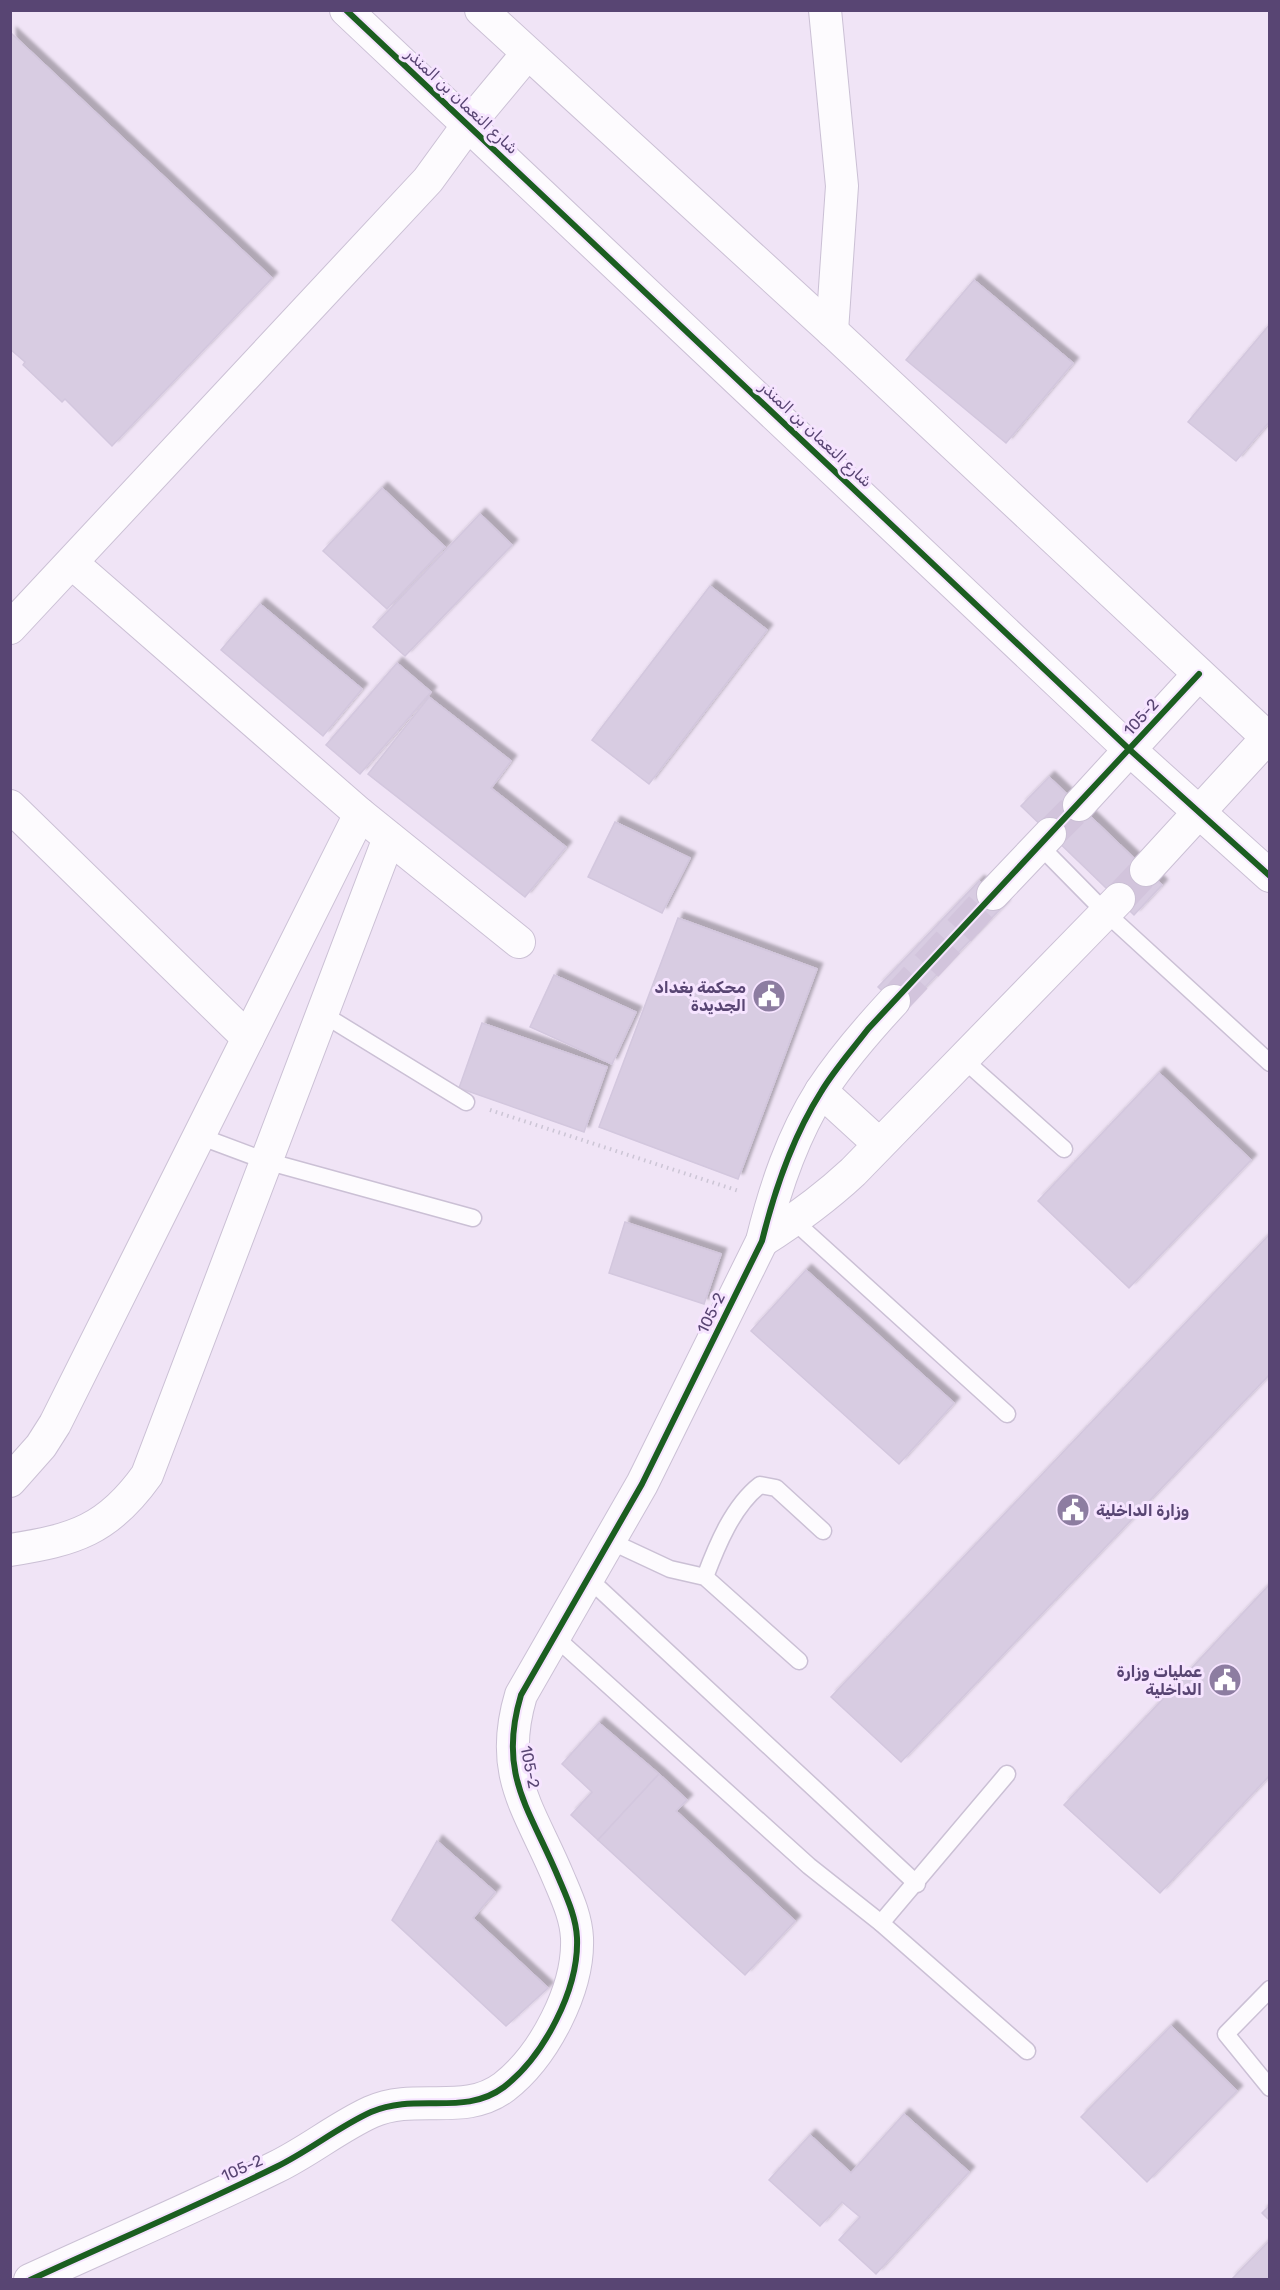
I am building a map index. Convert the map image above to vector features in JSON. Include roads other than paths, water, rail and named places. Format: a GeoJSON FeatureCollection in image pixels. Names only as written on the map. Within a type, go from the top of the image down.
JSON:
{"type":"FeatureCollection","features":[{"type":"Feature","properties":{"kind":"street","name":"شارع النعمان بن المنذر"},"geometry":{"type":"LineString","coordinates":[[346,10],[1130,750],[1269,876]]}},
{"type":"Feature","properties":{"kind":"street"},"geometry":{"type":"LineString","coordinates":[[481,10],[832,332],[1268,739],[1146,870]]}},
{"type":"Feature","properties":{"kind":"street"},"geometry":{"type":"LineString","coordinates":[[825,10],[842,186],[832,332]]}},
{"type":"Feature","properties":{"kind":"street"},"geometry":{"type":"LineString","coordinates":[[10,628],[428,180],[468,125],[527,54]]}},
{"type":"Feature","properties":{"kind":"street"},"geometry":{"type":"LineString","coordinates":[[72,563],[360,814],[519,942]]}},
{"type":"Feature","properties":{"kind":"street","name":"105-2"},"geometry":{"type":"LineString","coordinates":[[1079,805],[1199,674]]}},
{"type":"Feature","properties":{"kind":"street"},"geometry":{"type":"LineString","coordinates":[[10,806],[248,1038]]}},
{"type":"Feature","properties":{"kind":"street"},"geometry":{"type":"LineString","coordinates":[[10,1481],[42,1446],[56,1424],[360,814]]}},
{"type":"Feature","properties":{"kind":"street"},"geometry":{"type":"LineString","coordinates":[[10,1525],[23,1548],[58,1542],[100,1524],[118,1510],[147,1475],[389,838]]}},
{"type":"Feature","properties":{"kind":"street"},"geometry":{"type":"LineString","coordinates":[[993,894],[1045,840]]}},
{"type":"Feature","properties":{"kind":"street","name":"105-2"},"geometry":{"type":"LineString","coordinates":[[30,2280],[278,2166],[370,2113],[390,2105],[412,2102],[458,2104],[481,2099],[502,2088],[520,2073],[551,2030],[566,2001],[575,1970],[577,1937],[570,1905],[514,1774],[511,1747],[513,1721],[521,1695],[642,1484],[762,1241],[783,1211],[839,1185],[1112,906]]}},
{"type":"Feature","properties":{"kind":"street"},"geometry":{"type":"LineString","coordinates":[[783,1211],[785,1164],[802,1126],[821,1091],[868,1029],[894,1001]]}},
{"type":"Feature","properties":{"kind":"street"},"geometry":{"type":"LineString","coordinates":[[821,1091],[879,1144]]}},
{"type":"Feature","properties":{"kind":"lane"},"geometry":{"type":"LineString","coordinates":[[1045,840],[1269,1063]]}},
{"type":"Feature","properties":{"kind":"lane"},"geometry":{"type":"LineString","coordinates":[[321,1013],[466,1102]]}},
{"type":"Feature","properties":{"kind":"lane"},"geometry":{"type":"LineString","coordinates":[[963,1059],[1064,1149]]}},
{"type":"Feature","properties":{"kind":"lane"},"geometry":{"type":"LineString","coordinates":[[199,1136],[266,1161],[473,1218]]}},
{"type":"Feature","properties":{"kind":"lane"},"geometry":{"type":"LineString","coordinates":[[783,1211],[1007,1414]]}},
{"type":"Feature","properties":{"kind":"lane"},"geometry":{"type":"LineString","coordinates":[[705,1577],[717,1545],[748,1494],[760,1485],[776,1488],[823,1531]]}},
{"type":"Feature","properties":{"kind":"lane"},"geometry":{"type":"LineString","coordinates":[[610,1541],[670,1569],[705,1577],[798,1661]]}},
{"type":"Feature","properties":{"kind":"lane"},"geometry":{"type":"LineString","coordinates":[[588,1579],[917,1884]]}},
{"type":"Feature","properties":{"kind":"lane"},"geometry":{"type":"LineString","coordinates":[[555,1637],[809,1866],[881,1923],[1027,2050]]}},
{"type":"Feature","properties":{"kind":"lane"},"geometry":{"type":"LineString","coordinates":[[881,1923],[917,1884],[1007,1774]]}},
{"type":"Feature","properties":{"kind":"lane"},"geometry":{"type":"LineString","coordinates":[[1269,1989],[1226,2034],[1269,2088]]}},
{"type":"Feature","properties":{"kind":"tunnel"},"geometry":{"type":"LineString","coordinates":[[1050,834],[1079,805]]}},
{"type":"Feature","properties":{"kind":"tunnel"},"geometry":{"type":"LineString","coordinates":[[1119,899],[1146,870]]}},
{"type":"Feature","properties":{"kind":"tunnel"},"geometry":{"type":"LineString","coordinates":[[894,1001],[993,894]]}},
{"type":"Feature","properties":{"kind":"place","name":"محكمة بغداد الجديدة"},"geometry":{"type":"Point","coordinates":[769,996]}},
{"type":"Feature","properties":{"kind":"place","name":"وزارة الداخلية"},"geometry":{"type":"Point","coordinates":[1073,1510]}},
{"type":"Feature","properties":{"kind":"place","name":"عمليات وزارة الداخلية"},"geometry":{"type":"Point","coordinates":[1225,1680]}}]}
